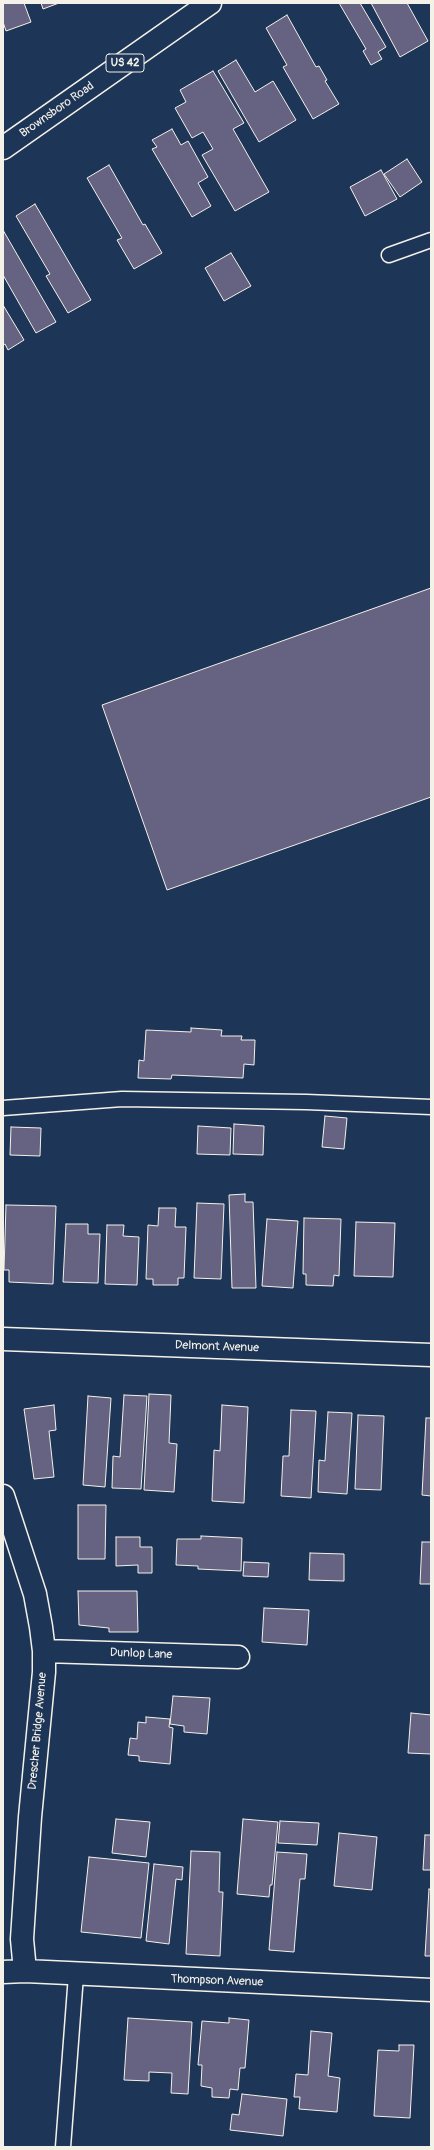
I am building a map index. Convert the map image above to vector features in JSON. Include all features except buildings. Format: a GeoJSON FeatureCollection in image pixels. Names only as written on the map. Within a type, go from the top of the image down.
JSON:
{"type":"FeatureCollection","features":[{"type":"Feature","properties":{"kind":"street","name":"Brownsboro Road"},"geometry":{"type":"LineString","coordinates":[[3,148],[210,3]]}},
{"type":"Feature","properties":{"kind":"street","name":"Delmont Avenue"},"geometry":{"type":"LineString","coordinates":[[3,1339],[431,1355]]}},
{"type":"Feature","properties":{"kind":"street","name":"Drescher Bridge Avenue"},"geometry":{"type":"LineString","coordinates":[[3,1496],[35,1594],[44,1651],[44,1672],[30,1818],[22,1939],[25,1971]]}},
{"type":"Feature","properties":{"kind":"street","name":"Dunlop Lane"},"geometry":{"type":"LineString","coordinates":[[44,1651],[238,1657]]}},
{"type":"Feature","properties":{"kind":"street","name":"Thompson Avenue"},"geometry":{"type":"LineString","coordinates":[[3,1972],[25,1971],[76,1975],[431,1990]]}},
{"type":"Feature","properties":{"kind":"lane"},"geometry":{"type":"LineString","coordinates":[[389,255],[431,240]]}},
{"type":"Feature","properties":{"kind":"lane"},"geometry":{"type":"LineString","coordinates":[[3,1108],[122,1099],[306,1102],[431,1107]]}},
{"type":"Feature","properties":{"kind":"lane"},"geometry":{"type":"LineString","coordinates":[[64,2147],[76,1975]]}}]}
